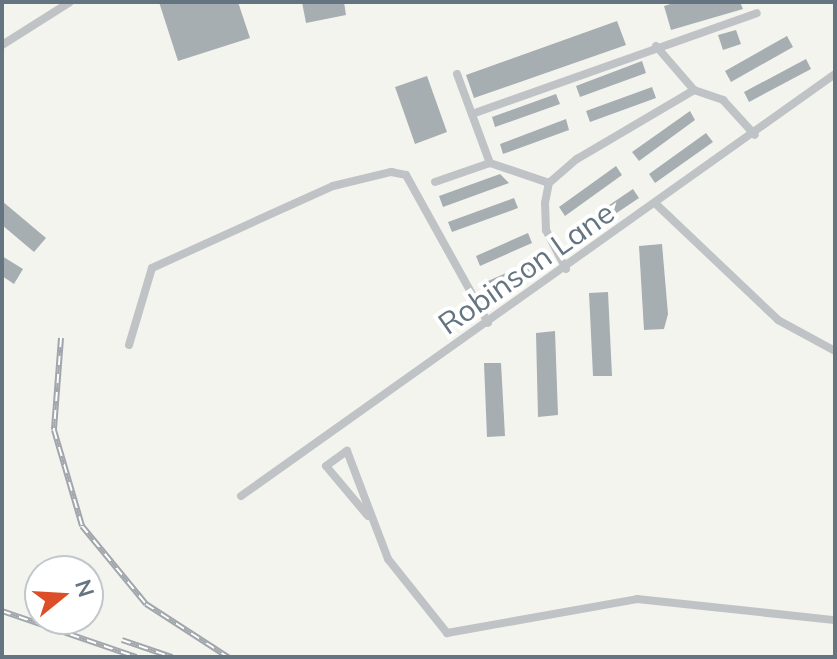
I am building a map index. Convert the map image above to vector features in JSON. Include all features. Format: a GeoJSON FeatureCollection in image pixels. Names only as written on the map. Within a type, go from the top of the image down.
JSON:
{"type":"FeatureCollection","features":[{"type":"Feature","properties":{"kind":"street"},"geometry":{"type":"LineString","coordinates":[[2,45],[70,2]]}},
{"type":"Feature","properties":{"kind":"street"},"geometry":{"type":"LineString","coordinates":[[472,114],[656,46],[757,13]]}},
{"type":"Feature","properties":{"kind":"street"},"geometry":{"type":"LineString","coordinates":[[656,46],[694,90],[723,100],[755,135]]}},
{"type":"Feature","properties":{"kind":"street"},"geometry":{"type":"LineString","coordinates":[[457,74],[490,163]]}},
{"type":"Feature","properties":{"kind":"street","name":"Robinson Lane"},"geometry":{"type":"LineString","coordinates":[[241,496],[657,205],[835,74]]}},
{"type":"Feature","properties":{"kind":"street"},"geometry":{"type":"LineString","coordinates":[[549,183],[694,90]]}},
{"type":"Feature","properties":{"kind":"street"},"geometry":{"type":"LineString","coordinates":[[435,182],[490,163],[549,183]]}},
{"type":"Feature","properties":{"kind":"street"},"geometry":{"type":"LineString","coordinates":[[129,345],[152,268],[333,186],[391,172],[406,175],[488,323]]}},
{"type":"Feature","properties":{"kind":"street"},"geometry":{"type":"LineString","coordinates":[[549,183],[546,230],[566,269]]}},
{"type":"Feature","properties":{"kind":"street"},"geometry":{"type":"LineString","coordinates":[[657,205],[778,320],[835,351]]}},
{"type":"Feature","properties":{"kind":"street"},"geometry":{"type":"LineString","coordinates":[[368,516],[326,466],[347,451],[368,516],[388,559],[447,633],[637,599],[835,620]]}},
{"type":"Feature","properties":{"kind":"building"},"geometry":{"type":"Polygon","coordinates":[[[159,2],[238,2],[250,38],[178,61],[159,2]]]}},
{"type":"Feature","properties":{"kind":"building"},"geometry":{"type":"Polygon","coordinates":[[[302,2],[344,2],[346,15],[306,23],[302,2]]]}},
{"type":"Feature","properties":{"kind":"building"},"geometry":{"type":"Polygon","coordinates":[[[677,2],[740,2],[743,9],[671,30],[664,6],[677,2]]]}},
{"type":"Feature","properties":{"kind":"building"},"geometry":{"type":"Polygon","coordinates":[[[617,21],[626,45],[474,98],[466,75],[617,21]]]}},
{"type":"Feature","properties":{"kind":"building"},"geometry":{"type":"Polygon","coordinates":[[[736,30],[741,44],[723,50],[718,35],[736,30]]]}},
{"type":"Feature","properties":{"kind":"building"},"geometry":{"type":"Polygon","coordinates":[[[787,36],[793,47],[731,82],[725,71],[787,36]]]}},
{"type":"Feature","properties":{"kind":"building"},"geometry":{"type":"Polygon","coordinates":[[[806,59],[811,69],[749,102],[744,92],[806,59]]]}},
{"type":"Feature","properties":{"kind":"building"},"geometry":{"type":"Polygon","coordinates":[[[642,61],[646,73],[580,97],[576,86],[642,61]]]}},
{"type":"Feature","properties":{"kind":"building"},"geometry":{"type":"Polygon","coordinates":[[[427,76],[447,132],[415,144],[395,87],[427,76]]]}},
{"type":"Feature","properties":{"kind":"building"},"geometry":{"type":"Polygon","coordinates":[[[652,87],[656,98],[590,122],[586,111],[652,87]]]}},
{"type":"Feature","properties":{"kind":"building"},"geometry":{"type":"Polygon","coordinates":[[[556,94],[560,104],[495,127],[492,117],[556,94]]]}},
{"type":"Feature","properties":{"kind":"building"},"geometry":{"type":"Polygon","coordinates":[[[690,111],[695,120],[639,161],[632,152],[690,111]]]}},
{"type":"Feature","properties":{"kind":"building"},"geometry":{"type":"Polygon","coordinates":[[[566,119],[569,130],[503,154],[500,144],[566,119]]]}},
{"type":"Feature","properties":{"kind":"building"},"geometry":{"type":"Polygon","coordinates":[[[706,133],[713,142],[655,183],[649,174],[706,133]]]}},
{"type":"Feature","properties":{"kind":"building"},"geometry":{"type":"Polygon","coordinates":[[[616,166],[622,175],[565,216],[559,207],[616,166]]]}},
{"type":"Feature","properties":{"kind":"building"},"geometry":{"type":"Polygon","coordinates":[[[500,174],[509,183],[443,207],[439,196],[500,174]]]}},
{"type":"Feature","properties":{"kind":"building"},"geometry":{"type":"Polygon","coordinates":[[[633,189],[639,198],[581,237],[575,228],[633,189]]]}},
{"type":"Feature","properties":{"kind":"building"},"geometry":{"type":"Polygon","coordinates":[[[514,198],[518,208],[452,232],[448,222],[514,198]]]}},
{"type":"Feature","properties":{"kind":"building"},"geometry":{"type":"Polygon","coordinates":[[[2,201],[46,238],[34,252],[2,225],[2,201]]]}},
{"type":"Feature","properties":{"kind":"building"},"geometry":{"type":"Polygon","coordinates":[[[528,233],[532,243],[480,266],[476,256],[528,233]]]}},
{"type":"Feature","properties":{"kind":"building"},"geometry":{"type":"Polygon","coordinates":[[[662,244],[668,314],[664,329],[644,330],[639,246],[662,244]]]}},
{"type":"Feature","properties":{"kind":"building"},"geometry":{"type":"Polygon","coordinates":[[[2,256],[23,269],[14,284],[2,276],[2,256]]]}},
{"type":"Feature","properties":{"kind":"building"},"geometry":{"type":"Polygon","coordinates":[[[540,258],[544,267],[492,291],[488,281],[540,258]]]}},
{"type":"Feature","properties":{"kind":"building"},"geometry":{"type":"Polygon","coordinates":[[[608,292],[612,376],[593,376],[589,293],[608,292]]]}},
{"type":"Feature","properties":{"kind":"building"},"geometry":{"type":"Polygon","coordinates":[[[555,331],[558,415],[538,417],[536,333],[555,331]]]}},
{"type":"Feature","properties":{"kind":"building"},"geometry":{"type":"Polygon","coordinates":[[[484,363],[501,363],[505,436],[487,437],[484,363]]]}},
{"type":"Feature","properties":{"kind":"railway"},"geometry":{"type":"LineString","coordinates":[[61,338],[54,430],[82,526],[146,604],[228,657]]}},
{"type":"Feature","properties":{"kind":"railway"},"geometry":{"type":"LineString","coordinates":[[2,611],[136,657]]}},
{"type":"Feature","properties":{"kind":"railway"},"geometry":{"type":"LineString","coordinates":[[122,640],[172,657]]}}]}
